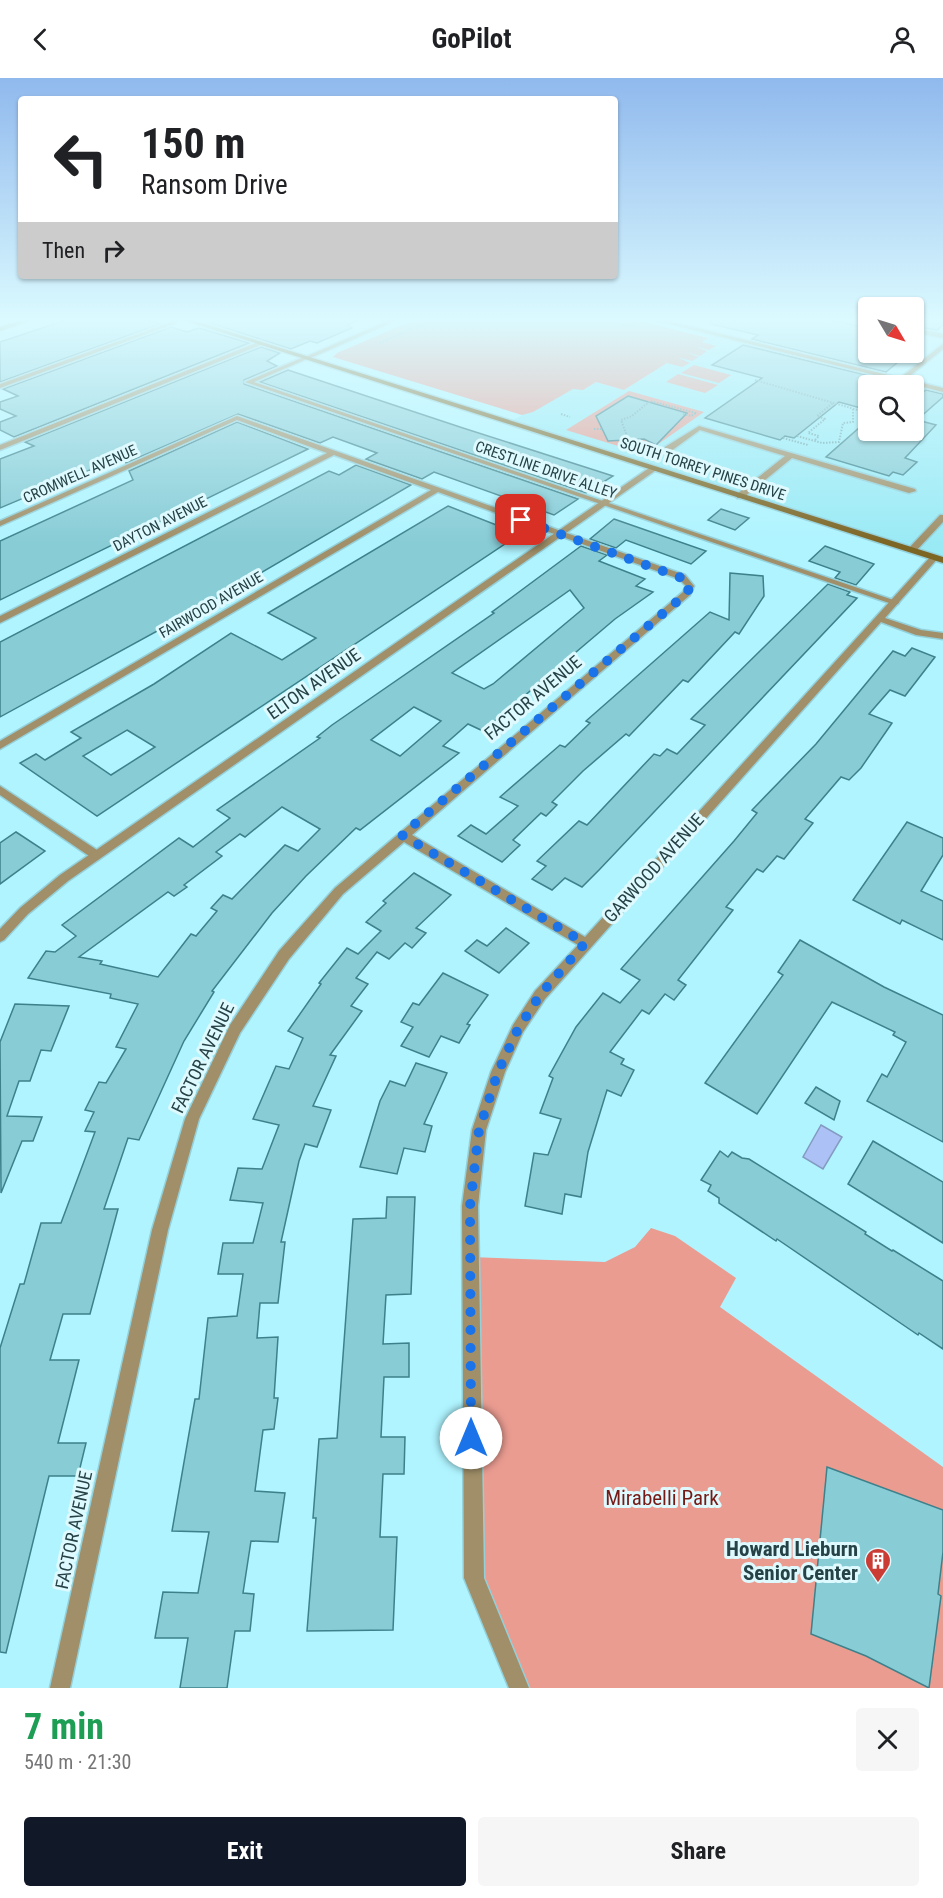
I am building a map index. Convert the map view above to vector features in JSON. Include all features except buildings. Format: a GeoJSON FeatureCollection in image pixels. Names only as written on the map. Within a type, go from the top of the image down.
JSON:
{"type":"FeatureCollection","features":[{"type":"Feature","properties":{"kind":"main road","name":"SOUTH TORREY PINES DRIVE"},"geometry":{"type":"LineString","coordinates":[[420,393],[939,558]]}},
{"type":"Feature","properties":{"kind":"street"},"geometry":{"type":"LineString","coordinates":[[0,448],[138,393]]}},
{"type":"Feature","properties":{"kind":"street","name":"CRESTLINE DRIVE ALLEY"},"geometry":{"type":"LineString","coordinates":[[281,393],[895,602]]}},
{"type":"Feature","properties":{"kind":"street","name":"CROMWELL AVENUE"},"geometry":{"type":"LineString","coordinates":[[0,524],[237,418],[332,453]]}},
{"type":"Feature","properties":{"kind":"street"},"geometry":{"type":"LineString","coordinates":[[668,449],[699,428],[912,492]]}},
{"type":"Feature","properties":{"kind":"street"},"geometry":{"type":"LineString","coordinates":[[332,453],[560,534]]}},
{"type":"Feature","properties":{"kind":"street","name":"DAYTON AVENUE"},"geometry":{"type":"LineString","coordinates":[[0,620],[332,453]]}},
{"type":"Feature","properties":{"kind":"street"},"geometry":{"type":"LineString","coordinates":[[740,496],[791,455]]}},
{"type":"Feature","properties":{"kind":"street","name":"ELTON AVENUE"},"geometry":{"type":"LineString","coordinates":[[0,937],[45,893],[96,855],[655,468]]}},
{"type":"Feature","properties":{"kind":"street","name":"FAIRWOOD AVENUE"},"geometry":{"type":"LineString","coordinates":[[0,746],[436,490]]}},
{"type":"Feature","properties":{"kind":"street"},"geometry":{"type":"LineString","coordinates":[[912,550],[943,517]]}},
{"type":"Feature","properties":{"kind":"street","name":"FACTOR AVENUE"},"geometry":{"type":"LineString","coordinates":[[60,1688],[160,1230],[192,1119],[235,1029],[285,955],[339,891],[682,597],[690,586],[682,578],[560,534]]}},
{"type":"Feature","properties":{"kind":"street","name":"GARWOOD AVENUE"},"geometry":{"type":"LineString","coordinates":[[519,1688],[474,1578],[470,1206],[479,1130],[498,1072],[518,1029],[540,995],[895,602],[939,558]]}},
{"type":"Feature","properties":{"kind":"street"},"geometry":{"type":"LineString","coordinates":[[880,619],[919,633],[943,636]]}},
{"type":"Feature","properties":{"kind":"street"},"geometry":{"type":"LineString","coordinates":[[0,790],[96,855]]}},
{"type":"Feature","properties":{"kind":"street"},"geometry":{"type":"LineString","coordinates":[[402,835],[585,943]]}},
{"type":"Feature","properties":{"kind":"path"},"geometry":{"type":"LineString","coordinates":[[798,393],[858,410]]}},
{"type":"Feature","properties":{"kind":"path"},"geometry":{"type":"LineString","coordinates":[[652,447],[631,447],[621,427],[621,420],[633,416],[650,401],[696,412],[691,417],[685,415]]}},
{"type":"Feature","properties":{"kind":"path"},"geometry":{"type":"LineString","coordinates":[[646,404],[653,405]]}},
{"type":"Feature","properties":{"kind":"path"},"geometry":{"type":"LineString","coordinates":[[814,440],[819,436],[808,433],[825,418],[817,416],[833,404]]}},
{"type":"Feature","properties":{"kind":"path"},"geometry":{"type":"LineString","coordinates":[[797,436],[839,442],[843,423],[854,422],[853,409]]}},
{"type":"Feature","properties":{"kind":"path"},"geometry":{"type":"LineString","coordinates":[[561,414],[570,417]]}},
{"type":"Feature","properties":{"kind":"path"},"geometry":{"type":"LineString","coordinates":[[594,429],[602,429]]}},
{"type":"Feature","properties":{"kind":"path"},"geometry":{"type":"LineString","coordinates":[[783,438],[808,445]]}},
{"type":"Feature","properties":{"kind":"path"},"geometry":{"type":"LineString","coordinates":[[627,449],[647,447]]}},
{"type":"Feature","properties":{"kind":"shaded area"},"geometry":{"type":"Polygon","coordinates":[[[565,393],[858,393],[858,441],[924,441],[924,393],[943,393],[943,559],[509,422],[565,393]]]}},
{"type":"Feature","properties":{"kind":"shaded area"},"geometry":{"type":"Polygon","coordinates":[[[821,1125],[842,1137],[823,1169],[803,1157],[821,1125]]]}},
{"type":"Feature","properties":{"kind":"green space"},"geometry":{"type":"Polygon","coordinates":[[[451,393],[566,393],[533,412],[522,415],[451,393]]]}},
{"type":"Feature","properties":{"kind":"green space"},"geometry":{"type":"Polygon","coordinates":[[[626,393],[637,393],[704,412],[644,454],[566,430],[626,393]]]}},
{"type":"Feature","properties":{"kind":"green space","name":"Mirabelli Park"},"geometry":{"type":"Polygon","coordinates":[[[651,1228],[675,1236],[736,1278],[720,1307],[943,1467],[943,1688],[519,1688],[474,1578],[471,1257],[605,1262],[635,1247],[651,1228]]]}},
{"type":"Feature","properties":{"kind":"place","name":"Howard Lieburn Senior Center"},"geometry":{"type":"Point","coordinates":[878,1584]}},
{"type":"Feature","properties":{"kind":"route"},"geometry":{"type":"LineString","coordinates":[[471,1438],[470,1206],[479,1130],[498,1072],[518,1029],[540,995],[585,943],[402,835],[687,593],[690,586],[682,578],[521,520]]}}]}
